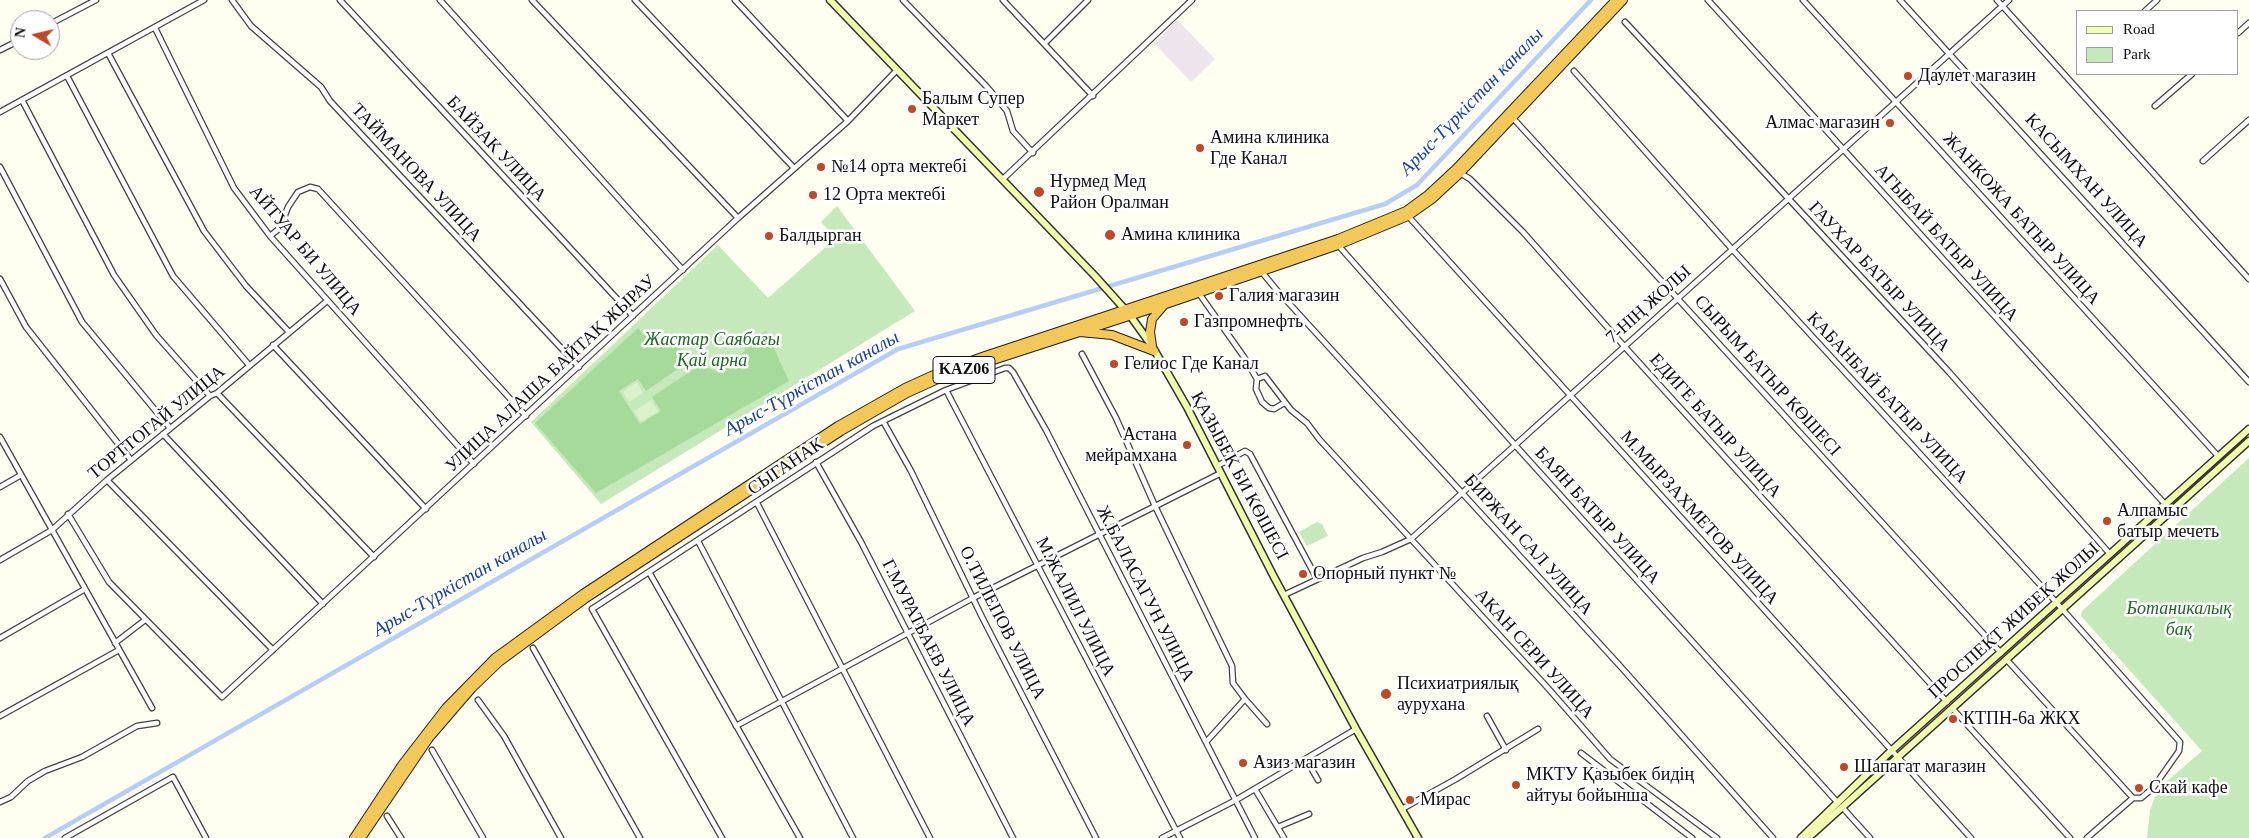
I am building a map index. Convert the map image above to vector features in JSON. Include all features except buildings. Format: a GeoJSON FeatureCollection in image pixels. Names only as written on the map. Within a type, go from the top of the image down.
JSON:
{"type":"FeatureCollection","features":[{"type":"Feature","properties":{"kind":"highway","name":"KАZ06"},"geometry":{"type":"LineString","coordinates":[[354,838],[402,765],[446,708],[495,658],[583,594],[838,426],[905,388],[938,373],[985,356],[1127,312],[1338,239],[1406,211],[1428,195],[1456,169],[1616,0]]}},
{"type":"Feature","properties":{"kind":"highway","name":"KАZ06"},"geometry":{"type":"LineString","coordinates":[[361,838],[406,768],[450,712],[498,662],[571,609],[882,407],[940,378],[1078,332],[1127,312],[1165,304],[1338,245],[1408,216],[1432,199],[1460,173],[1624,0]]}},
{"type":"Feature","properties":{"kind":"highway"},"geometry":{"type":"LineString","coordinates":[[1078,332],[1112,335],[1153,349],[1150,332],[1152,319],[1165,304]]}},
{"type":"Feature","properties":{"kind":"street"},"geometry":{"type":"LineString","coordinates":[[60,19],[96,0]]}},
{"type":"Feature","properties":{"kind":"street"},"geometry":{"type":"LineString","coordinates":[[0,112],[204,0]]}},
{"type":"Feature","properties":{"kind":"street","name":"ТАЙМАНОВА УЛИЦА"},"geometry":{"type":"LineString","coordinates":[[232,0],[251,26],[321,88],[330,101],[579,367]]}},
{"type":"Feature","properties":{"kind":"street","name":"БАЙЗАК УЛИЦА"},"geometry":{"type":"LineString","coordinates":[[340,0],[633,316]]}},
{"type":"Feature","properties":{"kind":"street"},"geometry":{"type":"LineString","coordinates":[[440,0],[683,270]]}},
{"type":"Feature","properties":{"kind":"street"},"geometry":{"type":"LineString","coordinates":[[532,0],[738,218]]}},
{"type":"Feature","properties":{"kind":"street"},"geometry":{"type":"LineString","coordinates":[[636,0],[794,168]]}},
{"type":"Feature","properties":{"kind":"street"},"geometry":{"type":"LineString","coordinates":[[735,0],[848,121]]}},
{"type":"Feature","properties":{"kind":"street","name":"ҚАЗЫБЕК БИ КӨШЕСІ"},"geometry":{"type":"LineString","coordinates":[[830,0],[1095,276],[1127,312],[1153,349],[1187,407],[1356,729],[1418,838]]}},
{"type":"Feature","properties":{"kind":"street"},"geometry":{"type":"LineString","coordinates":[[903,0],[987,87],[1007,111],[1013,131],[1033,153]]}},
{"type":"Feature","properties":{"kind":"street"},"geometry":{"type":"LineString","coordinates":[[1002,0],[1045,43],[1093,96]]}},
{"type":"Feature","properties":{"kind":"street"},"geometry":{"type":"LineString","coordinates":[[1045,43],[1088,0]]}},
{"type":"Feature","properties":{"kind":"street"},"geometry":{"type":"LineString","coordinates":[[1003,180],[1192,0]]}},
{"type":"Feature","properties":{"kind":"street","name":"АГЫБАЙ БАТЫР УЛИЦА"},"geometry":{"type":"LineString","coordinates":[[1708,0],[2164,503]]}},
{"type":"Feature","properties":{"kind":"street","name":"ЖАНКОЖА БАТЫР УЛИЦА"},"geometry":{"type":"LineString","coordinates":[[1802,0],[2218,456]]}},
{"type":"Feature","properties":{"kind":"street","name":"КАСЫМХАН УЛИЦА"},"geometry":{"type":"LineString","coordinates":[[1900,0],[2249,382]]}},
{"type":"Feature","properties":{"kind":"street"},"geometry":{"type":"LineString","coordinates":[[1997,0],[2249,279]]}},
{"type":"Feature","properties":{"kind":"street","name":"7-НІҢ ЖОЛЫ"},"geometry":{"type":"LineString","coordinates":[[1284,595],[1411,539],[2009,0]]}},
{"type":"Feature","properties":{"kind":"street"},"geometry":{"type":"LineString","coordinates":[[2146,10],[2157,0]]}},
{"type":"Feature","properties":{"kind":"street","name":"ГАУХАР БАТЫР УЛИЦА"},"geometry":{"type":"LineString","coordinates":[[1625,22],[1949,372],[2110,554]]}},
{"type":"Feature","properties":{"kind":"street"},"geometry":{"type":"LineString","coordinates":[[2239,32],[2249,23]]}},
{"type":"Feature","properties":{"kind":"street","name":"АЙТУАР БИ УЛИЦА"},"geometry":{"type":"LineString","coordinates":[[155,28],[234,188],[270,236],[474,464]]}},
{"type":"Feature","properties":{"kind":"street"},"geometry":{"type":"LineString","coordinates":[[108,54],[204,231],[246,286],[289,332]]}},
{"type":"Feature","properties":{"kind":"street","name":"УЛИЦА АЛАША БАЙТАҚ ЖЫРАУ"},"geometry":{"type":"LineString","coordinates":[[145,620],[222,697],[738,218],[848,121],[897,70]]}},
{"type":"Feature","properties":{"kind":"street","name":"КАБАНБАЙ БАТЫР УЛИЦА"},"geometry":{"type":"LineString","coordinates":[[1574,71],[1732,249],[2056,602],[2180,742],[2178,751],[2153,788],[2141,798],[2133,798]]}},
{"type":"Feature","properties":{"kind":"street"},"geometry":{"type":"LineString","coordinates":[[2155,106],[2191,75]]}},
{"type":"Feature","properties":{"kind":"street"},"geometry":{"type":"LineString","coordinates":[[67,76],[173,276],[249,365]]}},
{"type":"Feature","properties":{"kind":"street"},"geometry":{"type":"LineString","coordinates":[[22,100],[114,275],[156,335],[210,396]]}},
{"type":"Feature","properties":{"kind":"street","name":"СЫРЫМ БАТЫР КӨШЕСІ"},"geometry":{"type":"LineString","coordinates":[[1512,117],[2001,653]]}},
{"type":"Feature","properties":{"kind":"street"},"geometry":{"type":"LineString","coordinates":[[2203,161],[2249,120]]}},
{"type":"Feature","properties":{"kind":"street"},"geometry":{"type":"LineString","coordinates":[[0,167],[82,322],[170,428]]}},
{"type":"Feature","properties":{"kind":"street","name":"ЕДИГЕ БАТЫР УЛИЦА"},"geometry":{"type":"LineString","coordinates":[[1460,173],[1470,179],[1523,232],[1947,702]]}},
{"type":"Feature","properties":{"kind":"street"},"geometry":{"type":"LineString","coordinates":[[270,236],[280,228],[288,207],[298,192],[310,187],[318,189],[526,416]]}},
{"type":"Feature","properties":{"kind":"street","name":"М.МЫРЗАХМЕТОВ УЛИЦА"},"geometry":{"type":"LineString","coordinates":[[1408,216],[1971,838]]}},
{"type":"Feature","properties":{"kind":"street","name":"БАЯН БАТЫР УЛИЦА"},"geometry":{"type":"LineString","coordinates":[[1338,245],[1515,445],[1870,838]]}},
{"type":"Feature","properties":{"kind":"street","name":"БИРЖАН САЛ УЛИЦА"},"geometry":{"type":"LineString","coordinates":[[1262,271],[1275,288],[1621,667],[1773,838]]}},
{"type":"Feature","properties":{"kind":"street"},"geometry":{"type":"LineString","coordinates":[[0,279],[26,327],[131,460]]}},
{"type":"Feature","properties":{"kind":"street","name":"АКАН СЕРИ УЛИЦА"},"geometry":{"type":"LineString","coordinates":[[1198,292],[1244,357],[1257,379],[1256,389],[1262,402],[1269,408],[1274,409],[1284,403],[1286,404]]}},
{"type":"Feature","properties":{"kind":"street","name":"ТОРТТОГАЙ УЛИЦА"},"geometry":{"type":"LineString","coordinates":[[0,560],[52,530],[131,460],[210,396],[217,393],[327,301]]}},
{"type":"Feature","properties":{"kind":"street"},"geometry":{"type":"LineString","coordinates":[[274,345],[426,509]]}},
{"type":"Feature","properties":{"kind":"street"},"geometry":{"type":"LineString","coordinates":[[1082,354],[1116,418],[1155,506],[1232,666],[1233,683],[1245,700],[1267,724]]}},
{"type":"Feature","properties":{"kind":"street","name":"СЫГАНАК"},"geometry":{"type":"LineString","coordinates":[[722,838],[592,608],[698,542],[757,504],[816,462],[883,421],[946,390],[1005,368]]}},
{"type":"Feature","properties":{"kind":"street","name":"Ж.БАЛАСАГУН УЛИЦА"},"geometry":{"type":"LineString","coordinates":[[1005,368],[1009,368],[1013,372],[1025,392],[1256,838]]}},
{"type":"Feature","properties":{"kind":"street","name":"АКАН СЕРИ УЛИЦА"},"geometry":{"type":"LineString","coordinates":[[1257,379],[1265,376],[1286,404],[1307,422],[1610,759],[1718,838]]}},
{"type":"Feature","properties":{"kind":"street","name":"М.ЖАЛИЛ УЛИЦА"},"geometry":{"type":"LineString","coordinates":[[946,390],[1180,838]]}},
{"type":"Feature","properties":{"kind":"street"},"geometry":{"type":"LineString","coordinates":[[217,393],[374,557]]}},
{"type":"Feature","properties":{"kind":"street","name":"О.ТИЛЕПОВ УЛИЦА"},"geometry":{"type":"LineString","coordinates":[[883,421],[911,471],[973,598],[1096,838]]}},
{"type":"Feature","properties":{"kind":"street","name":"ПРОСПЕКТ ЖИБЕК ЖОЛЫ"},"geometry":{"type":"LineString","coordinates":[[1808,838],[1892,750],[2164,503],[2249,429]]}},
{"type":"Feature","properties":{"kind":"street"},"geometry":{"type":"LineString","coordinates":[[163,434],[324,604]]}},
{"type":"Feature","properties":{"kind":"street"},"geometry":{"type":"LineString","coordinates":[[0,437],[152,708]]}},
{"type":"Feature","properties":{"kind":"street","name":"ПРОСПЕКТ ЖИБЕК ЖОЛЫ"},"geometry":{"type":"LineString","coordinates":[[1801,838],[1898,757],[2249,441]]}},
{"type":"Feature","properties":{"kind":"street"},"geometry":{"type":"LineString","coordinates":[[1217,466],[1245,452],[1250,454],[1317,579]]}},
{"type":"Feature","properties":{"kind":"street","name":"Г.МУРАТБАЕВ УЛИЦА"},"geometry":{"type":"LineString","coordinates":[[816,462],[861,542],[1013,838]]}},
{"type":"Feature","properties":{"kind":"street"},"geometry":{"type":"LineString","coordinates":[[736,726],[973,598],[1221,474]]}},
{"type":"Feature","properties":{"kind":"street"},"geometry":{"type":"LineString","coordinates":[[0,487],[21,475]]}},
{"type":"Feature","properties":{"kind":"street"},"geometry":{"type":"LineString","coordinates":[[107,480],[273,650]]}},
{"type":"Feature","properties":{"kind":"street"},"geometry":{"type":"LineString","coordinates":[[757,504],[930,838]]}},
{"type":"Feature","properties":{"kind":"street"},"geometry":{"type":"LineString","coordinates":[[68,514],[109,582],[145,620],[115,643]]}},
{"type":"Feature","properties":{"kind":"street"},"geometry":{"type":"LineString","coordinates":[[698,542],[853,838]]}},
{"type":"Feature","properties":{"kind":"street"},"geometry":{"type":"LineString","coordinates":[[649,572],[800,838]]}},
{"type":"Feature","properties":{"kind":"street"},"geometry":{"type":"LineString","coordinates":[[0,638],[85,589]]}},
{"type":"Feature","properties":{"kind":"street"},"geometry":{"type":"LineString","coordinates":[[532,648],[640,838]]}},
{"type":"Feature","properties":{"kind":"street"},"geometry":{"type":"LineString","coordinates":[[0,716],[119,650]]}},
{"type":"Feature","properties":{"kind":"street"},"geometry":{"type":"LineString","coordinates":[[2006,659],[2133,798],[2088,838]]}},
{"type":"Feature","properties":{"kind":"street"},"geometry":{"type":"LineString","coordinates":[[478,700],[504,736],[561,838]]}},
{"type":"Feature","properties":{"kind":"street"},"geometry":{"type":"LineString","coordinates":[[1207,741],[1245,700]]}},
{"type":"Feature","properties":{"kind":"street"},"geometry":{"type":"LineString","coordinates":[[1952,708],[2070,838]]}},
{"type":"Feature","properties":{"kind":"street"},"geometry":{"type":"LineString","coordinates":[[1487,716],[1506,750]]}},
{"type":"Feature","properties":{"kind":"street"},"geometry":{"type":"LineString","coordinates":[[0,802],[11,797],[28,781],[45,771],[82,757],[138,726],[157,723]]}},
{"type":"Feature","properties":{"kind":"street"},"geometry":{"type":"LineString","coordinates":[[1162,838],[1236,800],[1356,729]]}},
{"type":"Feature","properties":{"kind":"street"},"geometry":{"type":"LineString","coordinates":[[1402,808],[1506,750],[1538,729]]}},
{"type":"Feature","properties":{"kind":"street"},"geometry":{"type":"LineString","coordinates":[[432,750],[483,838]]}},
{"type":"Feature","properties":{"kind":"street"},"geometry":{"type":"LineString","coordinates":[[1581,754],[1692,838]]}},
{"type":"Feature","properties":{"kind":"street"},"geometry":{"type":"LineString","coordinates":[[1306,759],[1318,780]]}},
{"type":"Feature","properties":{"kind":"street"},"geometry":{"type":"LineString","coordinates":[[65,838],[174,777],[206,838]]}},
{"type":"Feature","properties":{"kind":"street"},"geometry":{"type":"LineString","coordinates":[[1255,789],[1284,838]]}},
{"type":"Feature","properties":{"kind":"street"},"geometry":{"type":"LineString","coordinates":[[1278,827],[1309,814]]}},
{"type":"Feature","properties":{"kind":"street"},"geometry":{"type":"LineString","coordinates":[[387,816],[401,838]]}},
{"type":"Feature","properties":{"kind":"shaded area"},"geometry":{"type":"Polygon","coordinates":[[[1177,20],[1215,59],[1191,82],[1154,43],[1177,20]]]}},
{"type":"Feature","properties":{"kind":"green space","name":"Жастар Саябағы Қай арна"},"geometry":{"type":"Polygon","coordinates":[[[837,206],[915,311],[601,504],[531,422],[718,245],[768,298],[836,238],[821,222],[837,206]]]}},
{"type":"Feature","properties":{"kind":"green space"},"geometry":{"type":"Polygon","coordinates":[[[638,328],[645,336],[650,330],[678,346],[688,362],[646,391],[638,379],[619,391],[640,424],[661,411],[652,397],[700,365],[718,372],[745,351],[745,341],[766,331],[789,381],[596,493],[535,423],[638,328]]]}},
{"type":"Feature","properties":{"kind":"green space"},"geometry":{"type":"Polygon","coordinates":[[[637,382],[643,393],[629,402],[623,392],[637,382]]]}},
{"type":"Feature","properties":{"kind":"green space"},"geometry":{"type":"Polygon","coordinates":[[[651,400],[658,411],[641,422],[634,411],[651,400]]]}},
{"type":"Feature","properties":{"kind":"green space","name":"Ботаникалық бақ"},"geometry":{"type":"Polygon","coordinates":[[[2249,458],[2249,838],[2147,838],[2150,811],[2157,790],[2202,751],[2081,616],[2082,611],[2249,458]]]}},
{"type":"Feature","properties":{"kind":"green space"},"geometry":{"type":"Polygon","coordinates":[[[1317,522],[1322,524],[1328,536],[1307,546],[1299,532],[1317,522]]]}},
{"type":"Feature","properties":{"kind":"waterway","name":"Арыс-Түркістан каналы"},"geometry":{"type":"LineString","coordinates":[[45,838],[898,349],[1385,204],[1417,185],[1591,0]]}},
{"type":"Feature","properties":{"kind":"place","name":"Даулет магазин"},"geometry":{"type":"Point","coordinates":[1908,76]}},
{"type":"Feature","properties":{"kind":"place","name":"Балым Супер Маркет"},"geometry":{"type":"Point","coordinates":[912,109]}},
{"type":"Feature","properties":{"kind":"place","name":"Алмас магазин"},"geometry":{"type":"Point","coordinates":[1890,123]}},
{"type":"Feature","properties":{"kind":"place","name":"Амина клиника Где Канал"},"geometry":{"type":"Point","coordinates":[1200,148]}},
{"type":"Feature","properties":{"kind":"place","name":"№14 орта мектебі"},"geometry":{"type":"Point","coordinates":[821,167]}},
{"type":"Feature","properties":{"kind":"place","name":"Нурмед Мед Район Оралман"},"geometry":{"type":"Point","coordinates":[1039,192]}},
{"type":"Feature","properties":{"kind":"place","name":"12 Орта мектебі"},"geometry":{"type":"Point","coordinates":[813,195]}},
{"type":"Feature","properties":{"kind":"place","name":"Амина клиника"},"geometry":{"type":"Point","coordinates":[1110,235]}},
{"type":"Feature","properties":{"kind":"place","name":"Балдырган"},"geometry":{"type":"Point","coordinates":[769,236]}},
{"type":"Feature","properties":{"kind":"place","name":"Галия магазин"},"geometry":{"type":"Point","coordinates":[1219,296]}},
{"type":"Feature","properties":{"kind":"place","name":"Газпромнефть"},"geometry":{"type":"Point","coordinates":[1184,322]}},
{"type":"Feature","properties":{"kind":"place","name":"Гелиос Где Канал"},"geometry":{"type":"Point","coordinates":[1114,364]}},
{"type":"Feature","properties":{"kind":"place","name":"Астана мейрамхана"},"geometry":{"type":"Point","coordinates":[1187,445]}},
{"type":"Feature","properties":{"kind":"place","name":"Алпамыс батыр мечеть"},"geometry":{"type":"Point","coordinates":[2107,521]}},
{"type":"Feature","properties":{"kind":"place","name":"Опорный пункт №"},"geometry":{"type":"Point","coordinates":[1303,574]}},
{"type":"Feature","properties":{"kind":"place","name":"Психиатриялық аурухана"},"geometry":{"type":"Point","coordinates":[1386,694]}},
{"type":"Feature","properties":{"kind":"place","name":"КТПН-6а ЖКХ"},"geometry":{"type":"Point","coordinates":[1953,719]}},
{"type":"Feature","properties":{"kind":"place","name":"Азиз магазин"},"geometry":{"type":"Point","coordinates":[1243,763]}},
{"type":"Feature","properties":{"kind":"place","name":"Шапагат магазин"},"geometry":{"type":"Point","coordinates":[1844,767]}},
{"type":"Feature","properties":{"kind":"place","name":"МКТУ Қазыбек бидің айтуы бойынша"},"geometry":{"type":"Point","coordinates":[1516,785]}},
{"type":"Feature","properties":{"kind":"place","name":"Скай кафе"},"geometry":{"type":"Point","coordinates":[2139,788]}},
{"type":"Feature","properties":{"kind":"place","name":"Мирас"},"geometry":{"type":"Point","coordinates":[1410,800]}}]}
